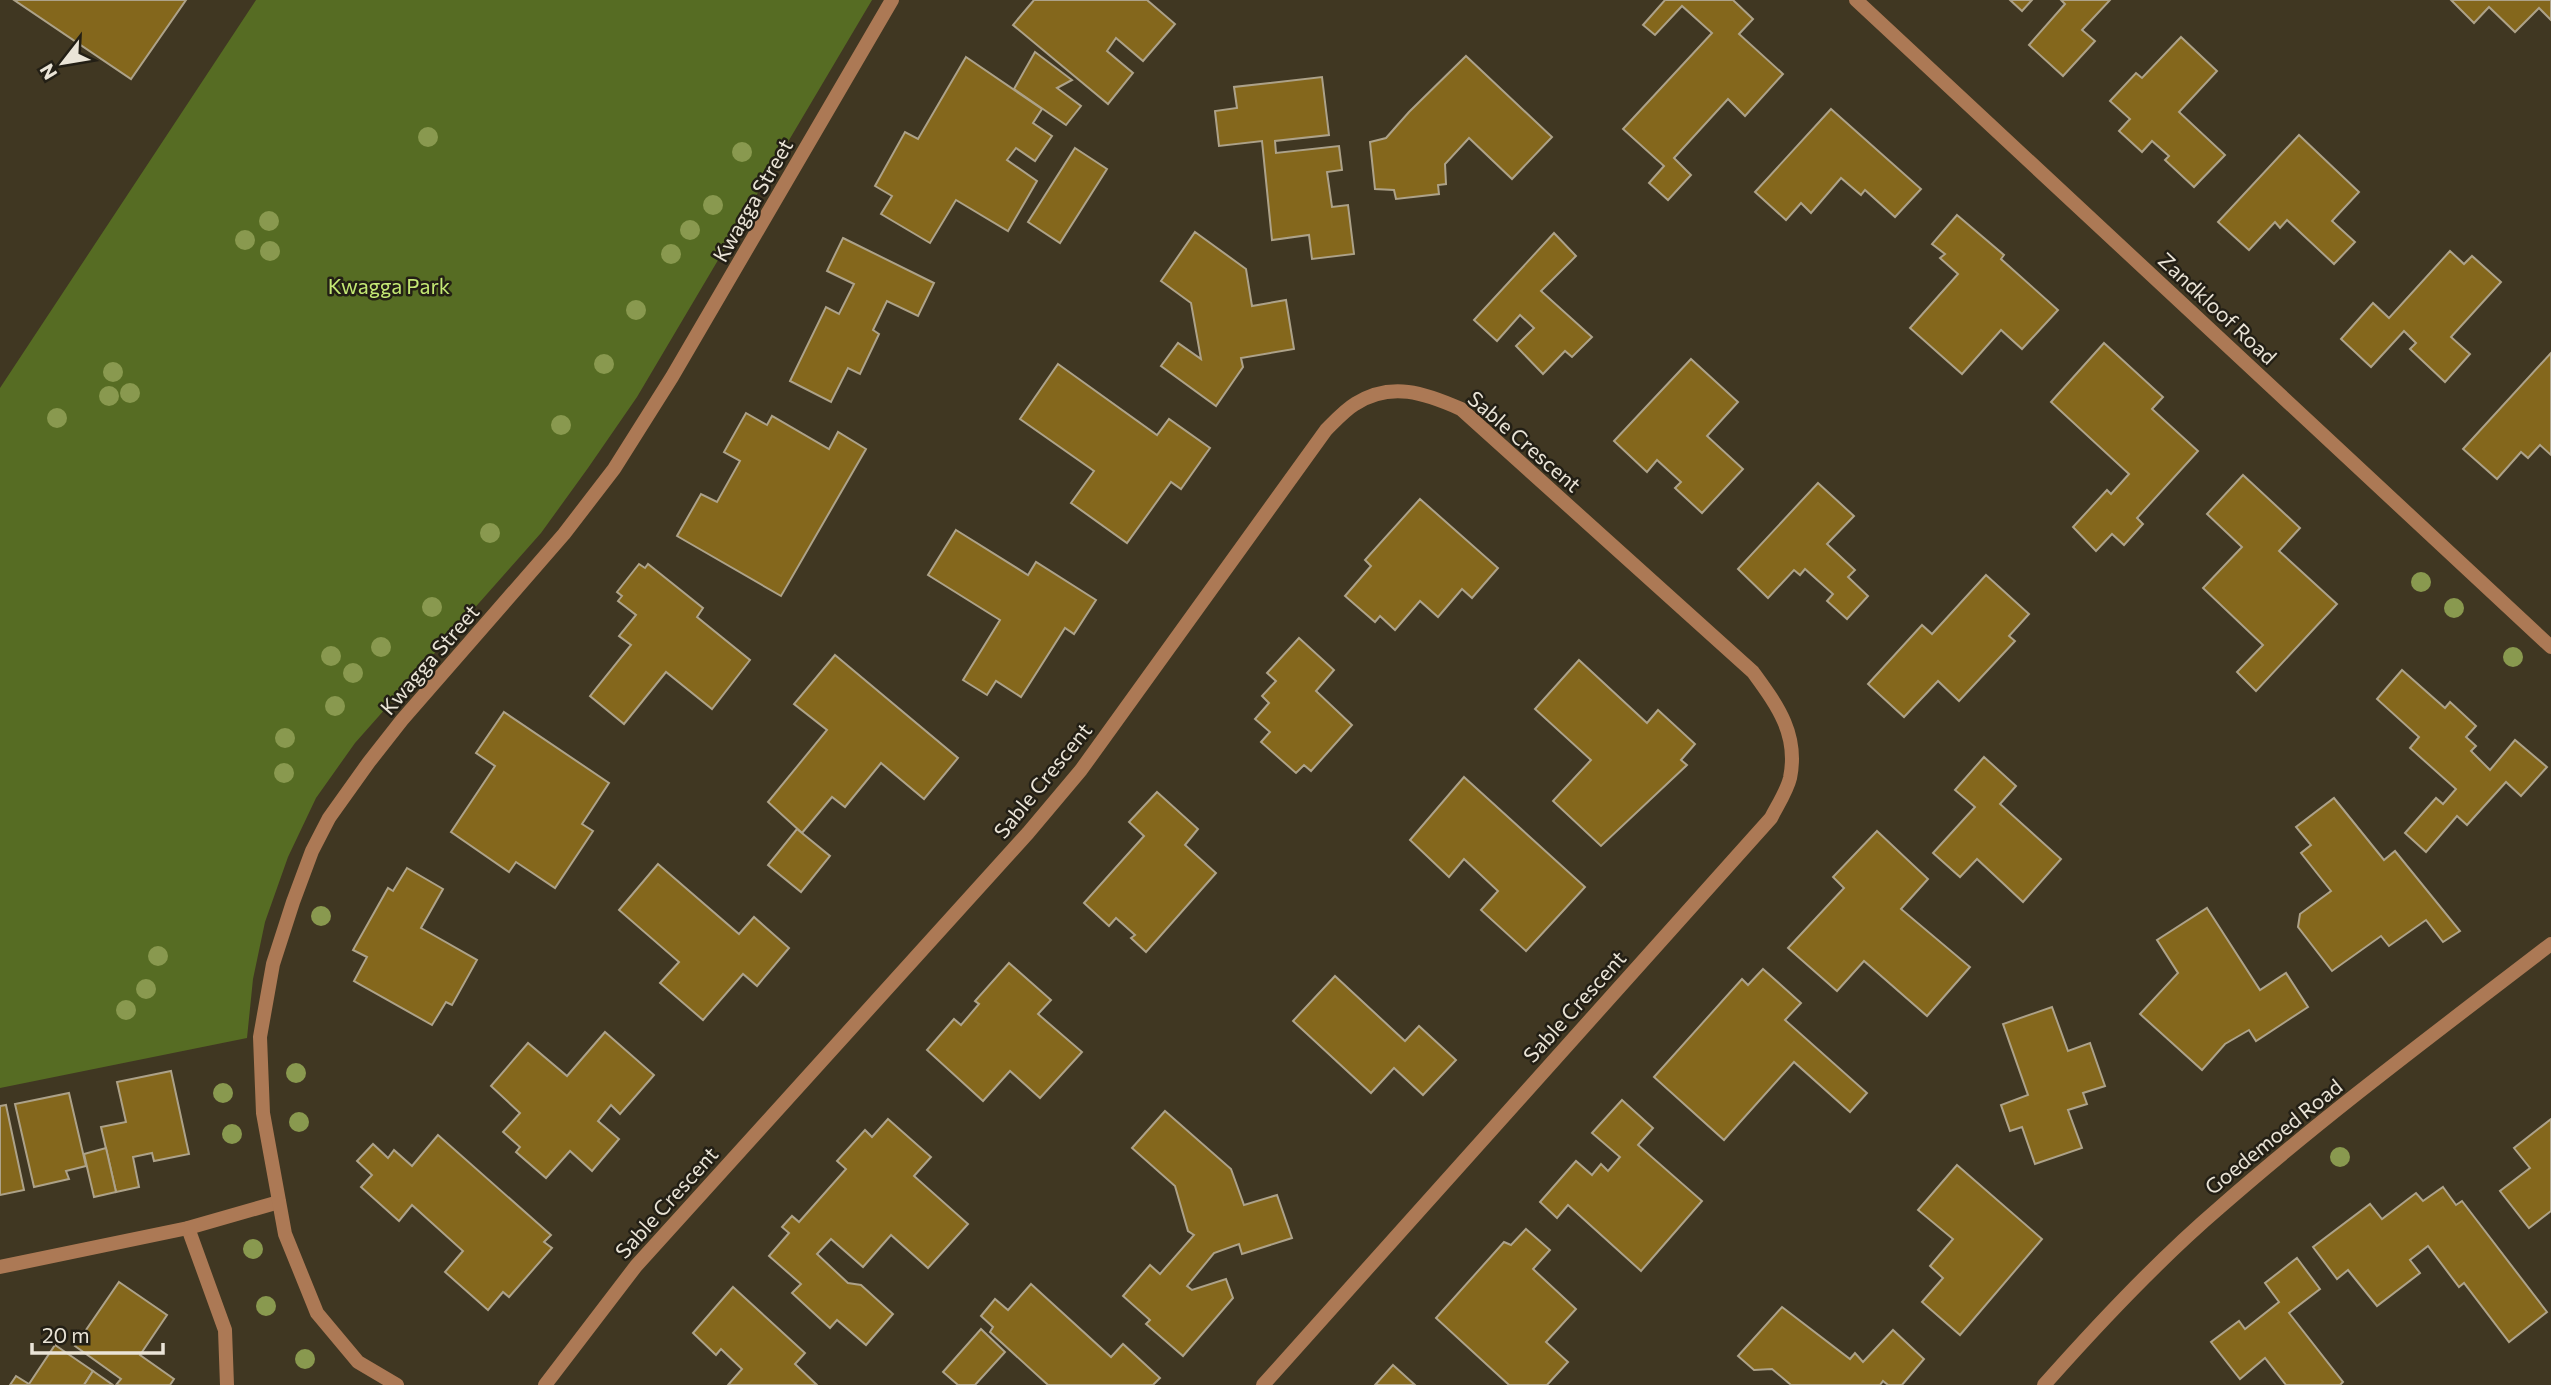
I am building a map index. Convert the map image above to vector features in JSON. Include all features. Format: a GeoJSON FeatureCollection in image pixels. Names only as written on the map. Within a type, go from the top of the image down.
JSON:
{"type":"FeatureCollection","features":[{"type":"Feature","properties":{"kind":"street","name":"Kwagga Street"},"geometry":{"type":"LineString","coordinates":[[397,1385],[358,1362],[317,1313],[285,1234],[263,1113],[260,1037],[273,964],[293,902],[329,818],[386,741],[548,554],[614,469],[673,377],[892,0]]}},
{"type":"Feature","properties":{"kind":"street","name":"Zandkloof Road"},"geometry":{"type":"LineString","coordinates":[[1856,0],[2551,647]]}},
{"type":"Feature","properties":{"kind":"street","name":"Sable Crescent"},"geometry":{"type":"LineString","coordinates":[[545,1385],[636,1266],[1019,844],[1081,770],[1326,430],[1353,405],[1373,394],[1402,390],[1429,394],[1461,409],[1753,672],[1779,708],[1792,741],[1790,779],[1771,818],[1263,1385]]}},
{"type":"Feature","properties":{"kind":"street","name":"Goedemoed Road"},"geometry":{"type":"LineString","coordinates":[[2044,1385],[2139,1283],[2218,1208],[2297,1142],[2551,944]]}},
{"type":"Feature","properties":{"kind":"street"},"geometry":{"type":"LineString","coordinates":[[0,1267],[188,1228],[279,1202]]}},
{"type":"Feature","properties":{"kind":"street"},"geometry":{"type":"LineString","coordinates":[[188,1228],[225,1330],[227,1385]]}},
{"type":"Feature","properties":{"kind":"green space","name":"Kwagga Park"},"geometry":{"type":"Polygon","coordinates":[[[256,0],[872,0],[637,397],[588,468],[541,533],[355,743],[316,798],[288,857],[265,922],[253,979],[247,1038],[0,1088],[0,388],[256,0]]]}},
{"type":"Feature","properties":{"kind":"building"},"geometry":{"type":"Polygon","coordinates":[[[14,0],[186,0],[131,79],[14,0]]]}},
{"type":"Feature","properties":{"kind":"building"},"geometry":{"type":"Polygon","coordinates":[[[1034,0],[1147,0],[1175,24],[1143,61],[1116,38],[1107,51],[1133,73],[1108,104],[1013,25],[1034,0]]]}},
{"type":"Feature","properties":{"kind":"building"},"geometry":{"type":"Polygon","coordinates":[[[1665,0],[1733,0],[1753,19],[1739,34],[1783,74],[1745,116],[1728,99],[1674,158],[1691,175],[1668,200],[1649,183],[1664,166],[1623,129],[1712,33],[1682,6],[1655,35],[1643,25],[1665,0]]]}},
{"type":"Feature","properties":{"kind":"building"},"geometry":{"type":"Polygon","coordinates":[[[2010,0],[2032,0],[2022,11],[2010,0]]]}},
{"type":"Feature","properties":{"kind":"building"},"geometry":{"type":"Polygon","coordinates":[[[2061,0],[2110,0],[2082,30],[2095,41],[2063,76],[2029,45],[2065,4],[2061,0]]]}},
{"type":"Feature","properties":{"kind":"building"},"geometry":{"type":"Polygon","coordinates":[[[2451,0],[2551,0],[2551,20],[2539,8],[2515,32],[2489,7],[2474,23],[2451,0]]]}},
{"type":"Feature","properties":{"kind":"building"},"geometry":{"type":"Polygon","coordinates":[[[2181,37],[2217,71],[2179,112],[2225,155],[2194,187],[2165,160],[2169,156],[2152,141],[2142,152],[2119,131],[2130,119],[2110,101],[2136,73],[2142,78],[2181,37]]]}},
{"type":"Feature","properties":{"kind":"building"},"geometry":{"type":"Polygon","coordinates":[[[1035,52],[1072,80],[1057,88],[1081,106],[1066,125],[1014,89],[1035,52]]]}},
{"type":"Feature","properties":{"kind":"building"},"geometry":{"type":"Polygon","coordinates":[[[1466,56],[1552,137],[1512,179],[1469,138],[1445,164],[1446,184],[1438,185],[1439,194],[1396,199],[1394,190],[1375,189],[1370,142],[1386,138],[1466,56]]]}},
{"type":"Feature","properties":{"kind":"building"},"geometry":{"type":"Polygon","coordinates":[[[966,57],[1042,109],[1033,123],[1052,136],[1035,161],[1016,148],[1007,160],[1037,181],[1008,231],[956,200],[930,243],[881,214],[892,196],[875,186],[905,132],[918,139],[966,57]]]}},
{"type":"Feature","properties":{"kind":"building"},"geometry":{"type":"Polygon","coordinates":[[[1322,77],[1329,135],[1275,141],[1276,153],[1339,146],[1342,170],[1327,172],[1332,207],[1348,205],[1354,254],[1312,259],[1309,235],[1272,240],[1262,141],[1219,146],[1215,111],[1237,108],[1234,87],[1322,77]]]}},
{"type":"Feature","properties":{"kind":"building"},"geometry":{"type":"Polygon","coordinates":[[[1831,109],[1921,189],[1895,217],[1865,190],[1861,195],[1841,178],[1811,213],[1801,203],[1786,220],[1755,192],[1831,109]]]}},
{"type":"Feature","properties":{"kind":"building"},"geometry":{"type":"Polygon","coordinates":[[[2299,135],[2359,192],[2332,221],[2355,242],[2334,264],[2287,220],[2280,228],[2275,222],[2249,250],[2218,222],[2299,135]]]}},
{"type":"Feature","properties":{"kind":"building"},"geometry":{"type":"Polygon","coordinates":[[[1075,148],[1107,169],[1060,243],[1028,222],[1075,148]]]}},
{"type":"Feature","properties":{"kind":"building"},"geometry":{"type":"Polygon","coordinates":[[[1957,215],[2004,255],[2001,259],[2058,310],[2022,349],[2001,330],[1962,374],[1910,328],[1958,274],[1940,258],[1945,254],[1932,244],[1957,215]]]}},
{"type":"Feature","properties":{"kind":"building"},"geometry":{"type":"Polygon","coordinates":[[[1195,232],[1246,269],[1252,306],[1286,300],[1294,349],[1241,358],[1243,367],[1216,406],[1161,366],[1178,343],[1201,359],[1191,303],[1161,281],[1195,232]]]}},
{"type":"Feature","properties":{"kind":"building"},"geometry":{"type":"Polygon","coordinates":[[[1554,233],[1576,256],[1541,291],[1592,337],[1572,357],[1565,351],[1543,374],[1516,346],[1534,328],[1520,315],[1497,341],[1474,320],[1554,233]]]}},
{"type":"Feature","properties":{"kind":"building"},"geometry":{"type":"Polygon","coordinates":[[[843,238],[934,283],[918,316],[887,301],[873,330],[879,334],[860,374],[848,368],[831,402],[790,381],[826,307],[839,314],[854,284],[827,271],[843,238]]]}},
{"type":"Feature","properties":{"kind":"building"},"geometry":{"type":"Polygon","coordinates":[[[2450,251],[2464,264],[2472,256],[2501,282],[2451,337],[2470,354],[2445,382],[2410,349],[2416,343],[2404,331],[2371,367],[2341,339],[2373,303],[2389,318],[2450,251]]]}},
{"type":"Feature","properties":{"kind":"building"},"geometry":{"type":"Polygon","coordinates":[[[2104,343],[2163,397],[2152,409],[2198,451],[2137,518],[2143,524],[2124,545],[2112,534],[2096,551],[2073,527],[2107,490],[2111,494],[2129,474],[2051,402],[2104,343]]]}},
{"type":"Feature","properties":{"kind":"building"},"geometry":{"type":"Polygon","coordinates":[[[2551,353],[2551,455],[2540,445],[2528,458],[2521,452],[2497,479],[2463,449],[2551,353]]]}},
{"type":"Feature","properties":{"kind":"building"},"geometry":{"type":"Polygon","coordinates":[[[1691,359],[1738,402],[1707,436],[1743,469],[1702,513],[1675,488],[1681,482],[1657,460],[1647,472],[1614,441],[1691,359]]]}},
{"type":"Feature","properties":{"kind":"building"},"geometry":{"type":"Polygon","coordinates":[[[1058,364],[1157,435],[1169,419],[1210,448],[1181,489],[1171,482],[1127,543],[1071,503],[1094,471],[1020,419],[1058,364]]]}},
{"type":"Feature","properties":{"kind":"building"},"geometry":{"type":"Polygon","coordinates":[[[746,413],[767,425],[772,416],[829,449],[838,432],[866,449],[781,596],[677,536],[701,494],[717,502],[740,461],[724,452],[746,413]]]}},
{"type":"Feature","properties":{"kind":"building"},"geometry":{"type":"Polygon","coordinates":[[[2243,475],[2300,528],[2279,551],[2337,604],[2256,691],[2237,672],[2263,645],[2203,588],[2242,547],[2207,514],[2243,475]]]}},
{"type":"Feature","properties":{"kind":"building"},"geometry":{"type":"Polygon","coordinates":[[[1818,483],[1854,516],[1827,544],[1855,570],[1848,577],[1868,596],[1847,619],[1827,601],[1833,594],[1805,569],[1800,575],[1794,570],[1768,598],[1738,569],[1818,483]]]}},
{"type":"Feature","properties":{"kind":"building"},"geometry":{"type":"Polygon","coordinates":[[[1420,499],[1498,568],[1472,598],[1462,589],[1438,617],[1420,601],[1395,630],[1380,616],[1375,622],[1345,596],[1371,566],[1365,560],[1420,499]]]}},
{"type":"Feature","properties":{"kind":"building"},"geometry":{"type":"Polygon","coordinates":[[[956,530],[1028,575],[1036,562],[1096,600],[1074,634],[1065,628],[1021,697],[996,681],[987,695],[963,680],[1000,620],[928,575],[956,530]]]}},
{"type":"Feature","properties":{"kind":"building"},"geometry":{"type":"Polygon","coordinates":[[[639,564],[645,568],[648,564],[703,608],[697,617],[750,660],[712,709],[666,672],[624,724],[590,696],[631,645],[619,636],[636,615],[618,601],[622,596],[617,592],[639,564]]]}},
{"type":"Feature","properties":{"kind":"building"},"geometry":{"type":"Polygon","coordinates":[[[1986,575],[2029,614],[2009,636],[2015,641],[1959,701],[1938,681],[1904,717],[1868,684],[1922,625],[1932,634],[1986,575]]]}},
{"type":"Feature","properties":{"kind":"building"},"geometry":{"type":"Polygon","coordinates":[[[1299,638],[1334,670],[1316,691],[1352,725],[1311,771],[1304,765],[1296,773],[1261,742],[1270,732],[1255,719],[1269,703],[1262,696],[1276,681],[1267,673],[1299,638]]]}},
{"type":"Feature","properties":{"kind":"building"},"geometry":{"type":"Polygon","coordinates":[[[835,655],[958,758],[924,799],[881,763],[845,807],[832,797],[802,833],[768,802],[827,730],[794,704],[835,655]]]}},
{"type":"Feature","properties":{"kind":"building"},"geometry":{"type":"Polygon","coordinates":[[[1579,660],[1647,723],[1658,710],[1695,744],[1681,760],[1687,765],[1601,846],[1553,801],[1591,760],[1535,709],[1579,660]]]}},
{"type":"Feature","properties":{"kind":"building"},"geometry":{"type":"Polygon","coordinates":[[[2402,670],[2445,708],[2450,702],[2476,726],[2466,737],[2476,746],[2471,751],[2490,770],[2515,740],[2547,767],[2521,796],[2506,782],[2467,825],[2457,816],[2426,852],[2405,833],[2436,798],[2443,804],[2456,789],[2410,748],[2419,737],[2377,699],[2402,670]]]}},
{"type":"Feature","properties":{"kind":"building"},"geometry":{"type":"Polygon","coordinates":[[[504,712],[609,783],[582,824],[593,831],[555,888],[516,862],[509,872],[451,832],[495,766],[476,753],[504,712]]]}},
{"type":"Feature","properties":{"kind":"building"},"geometry":{"type":"Polygon","coordinates":[[[1984,757],[2016,786],[2000,804],[2061,859],[2023,902],[1977,859],[1960,877],[1933,853],[1975,807],[1955,790],[1984,757]]]}},
{"type":"Feature","properties":{"kind":"building"},"geometry":{"type":"Polygon","coordinates":[[[1464,777],[1585,887],[1526,951],[1481,910],[1498,891],[1464,859],[1449,877],[1410,840],[1464,777]]]}},
{"type":"Feature","properties":{"kind":"building"},"geometry":{"type":"Polygon","coordinates":[[[1157,792],[1198,829],[1185,845],[1216,873],[1146,952],[1131,938],[1135,935],[1116,918],[1109,926],[1084,903],[1144,836],[1129,822],[1157,792]]]}},
{"type":"Feature","properties":{"kind":"building"},"geometry":{"type":"Polygon","coordinates":[[[2334,798],[2384,860],[2395,851],[2460,931],[2443,942],[2426,920],[2389,946],[2381,936],[2332,971],[2298,927],[2300,914],[2331,891],[2301,853],[2311,845],[2296,827],[2334,798]]]}},
{"type":"Feature","properties":{"kind":"building"},"geometry":{"type":"Polygon","coordinates":[[[797,829],[830,856],[801,892],[768,865],[797,829]]]}},
{"type":"Feature","properties":{"kind":"building"},"geometry":{"type":"Polygon","coordinates":[[[1877,831],[1928,879],[1901,909],[1970,967],[1927,1016],[1864,961],[1837,991],[1788,948],[1844,888],[1833,877],[1877,831]]]}},
{"type":"Feature","properties":{"kind":"building"},"geometry":{"type":"Polygon","coordinates":[[[658,864],[739,934],[754,917],[789,948],[757,986],[743,974],[703,1020],[660,983],[679,962],[619,910],[658,864]]]}},
{"type":"Feature","properties":{"kind":"building"},"geometry":{"type":"Polygon","coordinates":[[[407,868],[443,889],[421,928],[477,960],[452,1005],[446,1002],[432,1025],[354,981],[367,957],[353,950],[388,888],[393,891],[407,868]]]}},
{"type":"Feature","properties":{"kind":"building"},"geometry":{"type":"Polygon","coordinates":[[[2207,908],[2260,990],[2286,973],[2308,1007],[2256,1041],[2249,1030],[2225,1044],[2202,1070],[2140,1014],[2178,973],[2157,940],[2207,908]]]}},
{"type":"Feature","properties":{"kind":"building"},"geometry":{"type":"Polygon","coordinates":[[[1009,963],[1051,1000],[1038,1014],[1082,1052],[1040,1098],[1010,1071],[983,1101],[927,1050],[954,1019],[961,1025],[979,1004],[975,1001],[1009,963]]]}},
{"type":"Feature","properties":{"kind":"building"},"geometry":{"type":"Polygon","coordinates":[[[1763,969],[1801,1003],[1785,1020],[1867,1093],[1850,1112],[1794,1062],[1724,1140],[1654,1077],[1742,979],[1748,985],[1763,969]]]}},
{"type":"Feature","properties":{"kind":"building"},"geometry":{"type":"Polygon","coordinates":[[[1335,976],[1405,1041],[1419,1026],[1456,1060],[1423,1095],[1394,1068],[1371,1093],[1293,1021],[1335,976]]]}},
{"type":"Feature","properties":{"kind":"building"},"geometry":{"type":"Polygon","coordinates":[[[2052,1007],[2068,1051],[2090,1043],[2105,1086],[2083,1093],[2087,1104],[2068,1110],[2082,1148],[2035,1164],[2022,1127],[2010,1131],[2001,1105],[2028,1095],[2003,1024],[2052,1007]]]}},
{"type":"Feature","properties":{"kind":"building"},"geometry":{"type":"Polygon","coordinates":[[[605,1032],[654,1075],[620,1114],[611,1105],[598,1121],[619,1139],[592,1171],[570,1151],[546,1178],[516,1152],[520,1147],[503,1132],[520,1113],[491,1086],[528,1043],[567,1076],[605,1032]]]}},
{"type":"Feature","properties":{"kind":"building"},"geometry":{"type":"Polygon","coordinates":[[[171,1071],[189,1154],[154,1161],[152,1153],[133,1157],[139,1187],[116,1192],[101,1127],[126,1122],[117,1082],[171,1071]]]}},
{"type":"Feature","properties":{"kind":"building"},"geometry":{"type":"Polygon","coordinates":[[[69,1093],[86,1166],[66,1171],[69,1179],[34,1187],[15,1104],[69,1093]]]}},
{"type":"Feature","properties":{"kind":"building"},"geometry":{"type":"Polygon","coordinates":[[[1622,1100],[1653,1128],[1638,1145],[1702,1201],[1641,1271],[1568,1205],[1557,1218],[1540,1202],[1576,1161],[1592,1175],[1601,1164],[1608,1171],[1620,1157],[1592,1133],[1622,1100]]]}},
{"type":"Feature","properties":{"kind":"building"},"geometry":{"type":"Polygon","coordinates":[[[6,1105],[24,1190],[0,1195],[0,1106],[6,1105]]]}},
{"type":"Feature","properties":{"kind":"building"},"geometry":{"type":"Polygon","coordinates":[[[1165,1111],[1231,1169],[1244,1205],[1277,1195],[1292,1238],[1242,1254],[1239,1244],[1214,1253],[1187,1286],[1192,1290],[1226,1279],[1233,1298],[1183,1356],[1146,1324],[1150,1320],[1123,1296],[1150,1265],[1160,1274],[1194,1235],[1188,1231],[1175,1186],[1132,1148],[1165,1111]]]}},
{"type":"Feature","properties":{"kind":"building"},"geometry":{"type":"Polygon","coordinates":[[[888,1119],[931,1157],[914,1176],[968,1224],[928,1268],[891,1235],[863,1267],[831,1239],[817,1254],[848,1283],[861,1285],[893,1314],[866,1345],[837,1320],[830,1328],[792,1293],[801,1284],[769,1256],[789,1233],[782,1227],[792,1216],[799,1222],[846,1169],[837,1161],[865,1130],[872,1137],[888,1119]]]}},
{"type":"Feature","properties":{"kind":"building"},"geometry":{"type":"Polygon","coordinates":[[[2551,1119],[2551,1211],[2529,1228],[2500,1191],[2530,1168],[2514,1148],[2551,1119]]]}},
{"type":"Feature","properties":{"kind":"building"},"geometry":{"type":"Polygon","coordinates":[[[438,1135],[551,1235],[544,1242],[552,1248],[509,1297],[503,1292],[488,1310],[445,1272],[463,1251],[412,1205],[399,1221],[361,1187],[372,1175],[357,1161],[373,1144],[388,1158],[394,1150],[412,1166],[438,1135]]]}},
{"type":"Feature","properties":{"kind":"building"},"geometry":{"type":"Polygon","coordinates":[[[106,1148],[116,1192],[94,1197],[84,1154],[106,1148]]]}},
{"type":"Feature","properties":{"kind":"building"},"geometry":{"type":"Polygon","coordinates":[[[1957,1165],[2042,1239],[1960,1335],[1922,1302],[1943,1278],[1930,1266],[1953,1239],[1918,1210],[1957,1165]]]}},
{"type":"Feature","properties":{"kind":"building"},"geometry":{"type":"Polygon","coordinates":[[[2443,1187],[2456,1205],[2462,1201],[2547,1312],[2509,1342],[2464,1283],[2459,1287],[2428,1246],[2410,1260],[2420,1273],[2377,1306],[2348,1270],[2337,1279],[2313,1247],[2370,1204],[2382,1219],[2416,1193],[2423,1201],[2443,1187]]]}},
{"type":"Feature","properties":{"kind":"building"},"geometry":{"type":"Polygon","coordinates":[[[1526,1229],[1550,1250],[1533,1269],[1576,1309],[1546,1342],[1568,1362],[1547,1385],[1509,1385],[1436,1318],[1504,1242],[1511,1245],[1526,1229]]]}},
{"type":"Feature","properties":{"kind":"building"},"geometry":{"type":"Polygon","coordinates":[[[2297,1258],[2320,1289],[2289,1313],[2343,1382],[2340,1385],[2286,1385],[2265,1358],[2240,1379],[2211,1342],[2239,1321],[2245,1329],[2279,1302],[2265,1283],[2297,1258]]]}},
{"type":"Feature","properties":{"kind":"building"},"geometry":{"type":"Polygon","coordinates":[[[119,1282],[167,1315],[140,1355],[174,1379],[170,1385],[116,1385],[121,1379],[75,1346],[119,1282]]]}},
{"type":"Feature","properties":{"kind":"building"},"geometry":{"type":"Polygon","coordinates":[[[1031,1284],[1111,1357],[1123,1344],[1160,1378],[1153,1385],[1048,1385],[990,1332],[993,1327],[981,1316],[995,1299],[1008,1310],[1031,1284]]]}},
{"type":"Feature","properties":{"kind":"building"},"geometry":{"type":"Polygon","coordinates":[[[733,1287],[805,1353],[795,1364],[817,1385],[728,1385],[742,1369],[721,1349],[716,1355],[693,1333],[733,1287]]]}},
{"type":"Feature","properties":{"kind":"building"},"geometry":{"type":"Polygon","coordinates":[[[1782,1307],[1850,1359],[1855,1353],[1863,1362],[1893,1330],[1924,1359],[1902,1385],[1888,1385],[1883,1381],[1880,1385],[1791,1385],[1772,1369],[1754,1370],[1738,1356],[1782,1307]]]}},
{"type":"Feature","properties":{"kind":"building"},"geometry":{"type":"Polygon","coordinates":[[[981,1329],[1005,1352],[975,1385],[958,1385],[943,1372],[981,1329]]]}},
{"type":"Feature","properties":{"kind":"building"},"geometry":{"type":"Polygon","coordinates":[[[55,1345],[93,1371],[84,1385],[10,1385],[16,1376],[29,1384],[55,1345]]]}},
{"type":"Feature","properties":{"kind":"building"},"geometry":{"type":"Polygon","coordinates":[[[1393,1365],[1415,1385],[1375,1385],[1393,1365]]]}},
{"type":"Feature","properties":{"kind":"building"},"geometry":{"type":"Polygon","coordinates":[[[93,1371],[113,1385],[84,1385],[93,1371]]]}}]}
